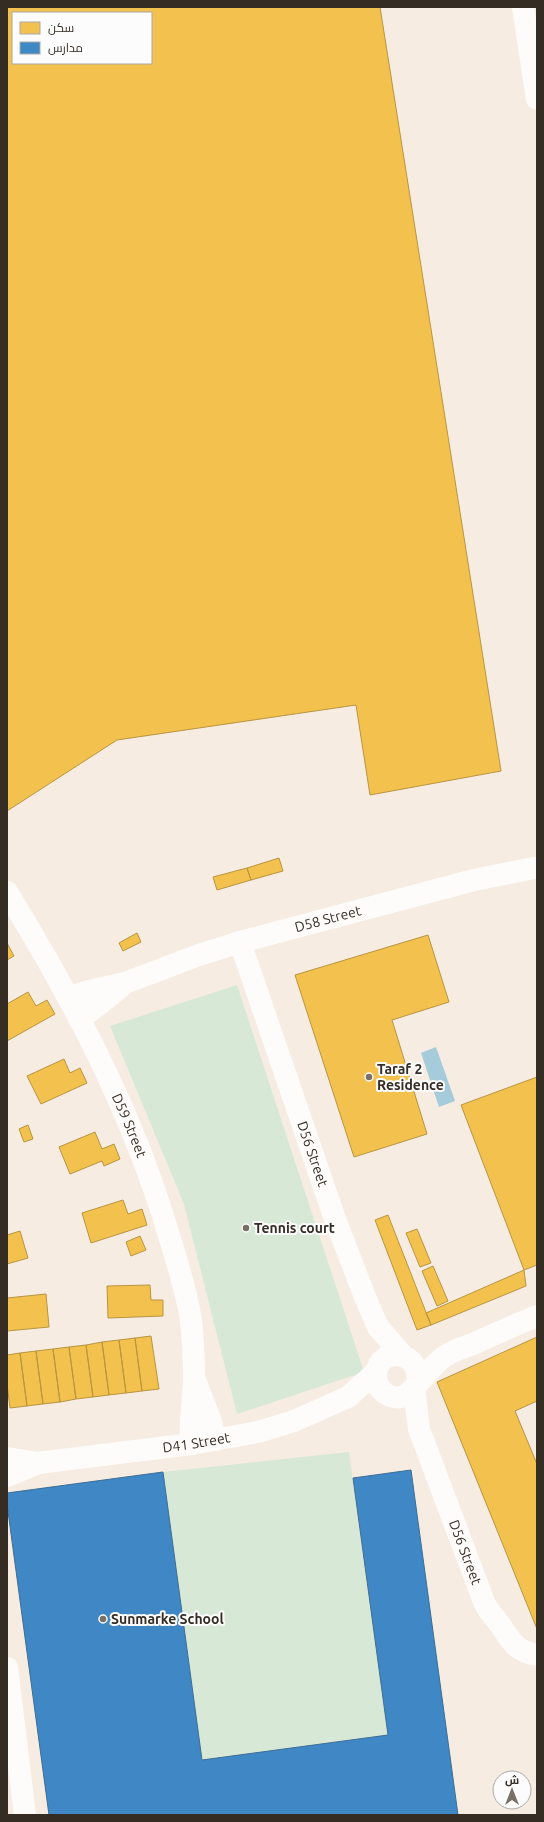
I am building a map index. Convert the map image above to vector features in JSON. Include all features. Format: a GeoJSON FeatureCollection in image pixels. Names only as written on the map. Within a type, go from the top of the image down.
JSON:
{"type":"FeatureCollection","features":[{"type":"Feature","properties":{"kind":"main road"},"geometry":{"type":"LineString","coordinates":[[524,16],[537,44]]}},
{"type":"Feature","properties":{"kind":"main road"},"geometry":{"type":"LineString","coordinates":[[524,16],[537,99]]}},
{"type":"Feature","properties":{"kind":"main road","name":"D58 Street"},"geometry":{"type":"LineString","coordinates":[[68,998],[89,991],[125,983],[199,955],[240,942],[474,880],[534,868]]}},
{"type":"Feature","properties":{"kind":"main road","name":"D59 Street"},"geometry":{"type":"LineString","coordinates":[[7,892],[51,966],[109,1077],[126,1115],[160,1206],[175,1256],[191,1321],[194,1379],[190,1419],[191,1444]]}},
{"type":"Feature","properties":{"kind":"main road","name":"D56 Street"},"geometry":{"type":"LineString","coordinates":[[240,942],[335,1219],[378,1327],[405,1357]]}},
{"type":"Feature","properties":{"kind":"main road","name":"D58 Street"},"geometry":{"type":"LineString","coordinates":[[79,1019],[125,983]]}},
{"type":"Feature","properties":{"kind":"main road"},"geometry":{"type":"LineString","coordinates":[[402,1391],[445,1356],[537,1316]]}},
{"type":"Feature","properties":{"kind":"main road"},"geometry":{"type":"LineString","coordinates":[[378,1327],[377,1384],[402,1391]]}},
{"type":"Feature","properties":{"kind":"main road"},"geometry":{"type":"LineString","coordinates":[[378,1368],[393,1355],[405,1357],[445,1356]]}},
{"type":"Feature","properties":{"kind":"main road"},"geometry":{"type":"LineString","coordinates":[[402,1391],[417,1369],[405,1357]]}},
{"type":"Feature","properties":{"kind":"main road","name":"D41 Street"},"geometry":{"type":"LineString","coordinates":[[348,1397],[378,1368]]}},
{"type":"Feature","properties":{"kind":"main road","name":"D59 Street"},"geometry":{"type":"LineString","coordinates":[[194,1379],[210,1419],[216,1440]]}},
{"type":"Feature","properties":{"kind":"main road","name":"D56 Street"},"geometry":{"type":"LineString","coordinates":[[402,1391],[419,1429],[477,1585],[491,1615],[498,1622],[508,1639],[516,1646],[524,1651],[537,1655]]}},
{"type":"Feature","properties":{"kind":"main road","name":"D41 Street"},"geometry":{"type":"LineString","coordinates":[[7,1476],[38,1463],[191,1444],[258,1432],[288,1423],[348,1397],[402,1391]]}},
{"type":"Feature","properties":{"kind":"main road","name":"D41 Street"},"geometry":{"type":"LineString","coordinates":[[7,1458],[38,1463]]}},
{"type":"Feature","properties":{"kind":"main road"},"geometry":{"type":"LineString","coordinates":[[491,1615],[491,1624],[496,1639],[509,1656],[518,1663],[537,1668]]}},
{"type":"Feature","properties":{"kind":"main road"},"geometry":{"type":"LineString","coordinates":[[7,1668],[26,1815]]}},
{"type":"Feature","properties":{"kind":"green space"},"geometry":{"type":"Polygon","coordinates":[[[237,985],[364,1372],[237,1414],[184,1204],[110,1026],[237,985]]]}},
{"type":"Feature","properties":{"kind":"green space"},"geometry":{"type":"Polygon","coordinates":[[[349,1452],[388,1735],[202,1760],[163,1472],[349,1452]]]}},
{"type":"Feature","properties":{"kind":"water"},"geometry":{"type":"Polygon","coordinates":[[[436,1047],[455,1101],[439,1107],[421,1053],[436,1047]]]}},
{"type":"Feature","properties":{"kind":"building: سكن"},"geometry":{"type":"Polygon","coordinates":[[[7,7],[380,7],[501,771],[370,795],[356,705],[117,740],[7,811],[7,7]]]}},
{"type":"Feature","properties":{"kind":"building: سكن"},"geometry":{"type":"Polygon","coordinates":[[[279,858],[283,871],[251,880],[247,868],[279,858]]]}},
{"type":"Feature","properties":{"kind":"building: سكن"},"geometry":{"type":"Polygon","coordinates":[[[247,868],[251,880],[217,890],[213,877],[247,868]]]}},
{"type":"Feature","properties":{"kind":"building: سكن"},"geometry":{"type":"Polygon","coordinates":[[[137,933],[141,942],[123,951],[119,943],[137,933]]]}},
{"type":"Feature","properties":{"kind":"building: سكن","name":"Taraf 2 Residence"},"geometry":{"type":"Polygon","coordinates":[[[428,935],[449,1002],[392,1020],[427,1134],[354,1157],[295,975],[428,935]]]}},
{"type":"Feature","properties":{"kind":"building: سكن"},"geometry":{"type":"Polygon","coordinates":[[[7,943],[14,956],[7,960],[7,943]]]}},
{"type":"Feature","properties":{"kind":"building: سكن"},"geometry":{"type":"Polygon","coordinates":[[[28,992],[36,1006],[47,1000],[55,1014],[7,1041],[7,1004],[28,992]]]}},
{"type":"Feature","properties":{"kind":"building: سكن"},"geometry":{"type":"Polygon","coordinates":[[[64,1059],[70,1073],[80,1068],[87,1083],[41,1104],[27,1076],[64,1059]]]}},
{"type":"Feature","properties":{"kind":"building: سكن"},"geometry":{"type":"Polygon","coordinates":[[[537,1077],[537,1265],[524,1270],[461,1105],[537,1077]]]}},
{"type":"Feature","properties":{"kind":"building: سكن"},"geometry":{"type":"Polygon","coordinates":[[[28,1125],[33,1139],[24,1142],[19,1129],[28,1125]]]}},
{"type":"Feature","properties":{"kind":"building: سكن"},"geometry":{"type":"Polygon","coordinates":[[[95,1132],[102,1149],[114,1144],[120,1159],[104,1166],[102,1161],[70,1174],[59,1147],[95,1132]]]}},
{"type":"Feature","properties":{"kind":"building: سكن"},"geometry":{"type":"Polygon","coordinates":[[[123,1200],[128,1214],[142,1209],[147,1225],[91,1243],[82,1213],[123,1200]]]}},
{"type":"Feature","properties":{"kind":"building: سكن"},"geometry":{"type":"Polygon","coordinates":[[[388,1215],[431,1325],[417,1330],[375,1220],[388,1215]]]}},
{"type":"Feature","properties":{"kind":"building: سكن"},"geometry":{"type":"Polygon","coordinates":[[[417,1229],[431,1263],[420,1267],[406,1233],[417,1229]]]}},
{"type":"Feature","properties":{"kind":"building: سكن"},"geometry":{"type":"Polygon","coordinates":[[[20,1231],[28,1258],[7,1264],[7,1235],[20,1231]]]}},
{"type":"Feature","properties":{"kind":"building: سكن"},"geometry":{"type":"Polygon","coordinates":[[[140,1236],[146,1250],[131,1256],[126,1242],[140,1236]]]}},
{"type":"Feature","properties":{"kind":"building: سكن"},"geometry":{"type":"Polygon","coordinates":[[[433,1266],[448,1301],[437,1306],[422,1271],[433,1266]]]}},
{"type":"Feature","properties":{"kind":"building: سكن"},"geometry":{"type":"Polygon","coordinates":[[[524,1270],[526,1286],[431,1325],[426,1313],[524,1270]]]}},
{"type":"Feature","properties":{"kind":"building: سكن"},"geometry":{"type":"Polygon","coordinates":[[[150,1285],[151,1300],[163,1300],[163,1316],[108,1318],[107,1286],[150,1285]]]}},
{"type":"Feature","properties":{"kind":"building: سكن"},"geometry":{"type":"Polygon","coordinates":[[[46,1294],[49,1327],[7,1331],[7,1298],[46,1294]]]}},
{"type":"Feature","properties":{"kind":"building: سكن"},"geometry":{"type":"Polygon","coordinates":[[[151,1336],[159,1389],[142,1391],[135,1338],[151,1336]]]}},
{"type":"Feature","properties":{"kind":"building: سكن"},"geometry":{"type":"Polygon","coordinates":[[[537,1337],[537,1401],[515,1411],[537,1464],[537,1629],[437,1382],[537,1337]]]}},
{"type":"Feature","properties":{"kind":"building: سكن"},"geometry":{"type":"Polygon","coordinates":[[[135,1338],[142,1391],[126,1393],[119,1340],[135,1338]]]}},
{"type":"Feature","properties":{"kind":"building: سكن"},"geometry":{"type":"Polygon","coordinates":[[[119,1340],[126,1393],[109,1395],[102,1342],[119,1340]]]}},
{"type":"Feature","properties":{"kind":"building: سكن"},"geometry":{"type":"Polygon","coordinates":[[[102,1342],[109,1395],[93,1397],[86,1345],[102,1342]]]}},
{"type":"Feature","properties":{"kind":"building: سكن"},"geometry":{"type":"Polygon","coordinates":[[[86,1345],[93,1397],[76,1399],[69,1347],[86,1345]]]}},
{"type":"Feature","properties":{"kind":"building: سكن"},"geometry":{"type":"Polygon","coordinates":[[[69,1347],[76,1399],[60,1402],[53,1349],[69,1347]]]}},
{"type":"Feature","properties":{"kind":"building: سكن"},"geometry":{"type":"Polygon","coordinates":[[[53,1349],[60,1402],[43,1404],[36,1351],[53,1349]]]}},
{"type":"Feature","properties":{"kind":"building: سكن"},"geometry":{"type":"Polygon","coordinates":[[[36,1351],[43,1404],[27,1406],[20,1353],[36,1351]]]}},
{"type":"Feature","properties":{"kind":"building: سكن"},"geometry":{"type":"Polygon","coordinates":[[[20,1353],[27,1406],[10,1408],[7,1384],[7,1355],[20,1353]]]}},
{"type":"Feature","properties":{"kind":"building: مدارس","name":"Sunmarke School"},"geometry":{"type":"Polygon","coordinates":[[[411,1470],[458,1815],[49,1815],[7,1504],[7,1493],[163,1472],[202,1760],[388,1735],[353,1478],[411,1470]]]}},
{"type":"Feature","properties":{"kind":"place","name":"Taraf 2 Residence"},"geometry":{"type":"Point","coordinates":[369,1077]}},
{"type":"Feature","properties":{"kind":"place","name":"Tennis court"},"geometry":{"type":"Point","coordinates":[246,1228]}},
{"type":"Feature","properties":{"kind":"place","name":"Sunmarke School"},"geometry":{"type":"Point","coordinates":[103,1619]}}]}
